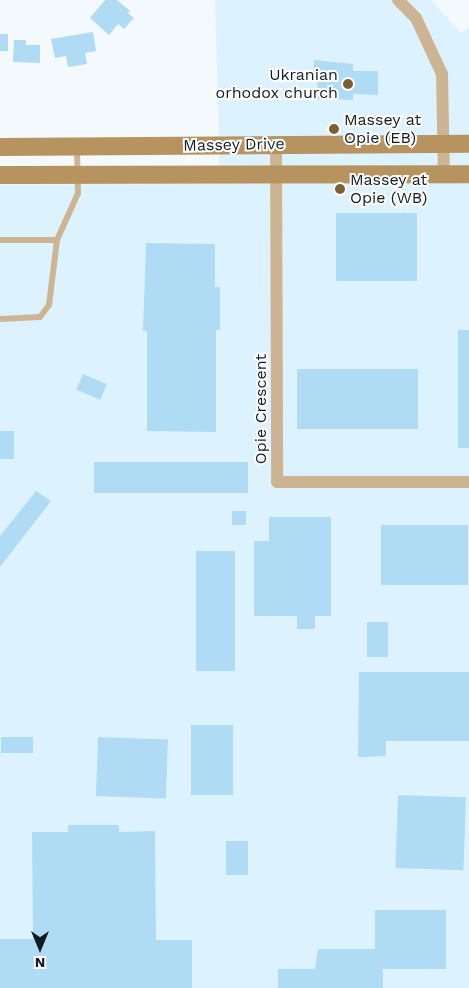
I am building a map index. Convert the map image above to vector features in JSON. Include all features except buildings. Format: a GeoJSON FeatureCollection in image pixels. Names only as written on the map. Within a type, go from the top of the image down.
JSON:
{"type":"FeatureCollection","features":[{"type":"Feature","properties":{"kind":"street"},"geometry":{"type":"LineString","coordinates":[[398,0],[416,18],[442,74],[444,174]]}},
{"type":"Feature","properties":{"kind":"street","name":"Opie Crescent"},"geometry":{"type":"LineString","coordinates":[[276,144],[277,482],[469,482]]}},
{"type":"Feature","properties":{"kind":"street","name":"Massey Drive"},"geometry":{"type":"LineString","coordinates":[[0,147],[469,144]]}},
{"type":"Feature","properties":{"kind":"street","name":"Massey Drive"},"geometry":{"type":"LineString","coordinates":[[0,175],[469,174]]}},
{"type":"Feature","properties":{"kind":"lane"},"geometry":{"type":"LineString","coordinates":[[0,319],[40,317],[49,305],[57,240],[78,193],[77,147]]}},
{"type":"Feature","properties":{"kind":"lane"},"geometry":{"type":"LineString","coordinates":[[0,240],[57,240]]}},
{"type":"Feature","properties":{"kind":"shaded area"},"geometry":{"type":"Polygon","coordinates":[[[215,0],[431,0],[461,33],[469,27],[469,988],[0,988],[0,185],[220,184],[215,0]]]}},
{"type":"Feature","properties":{"kind":"place","name":"Ukranian orhodox church"},"geometry":{"type":"Point","coordinates":[348,84]}},
{"type":"Feature","properties":{"kind":"place","name":"Massey at Opie (EB)"},"geometry":{"type":"Point","coordinates":[334,129]}},
{"type":"Feature","properties":{"kind":"place","name":"Massey at Opie (WB)"},"geometry":{"type":"Point","coordinates":[340,189]}}]}
